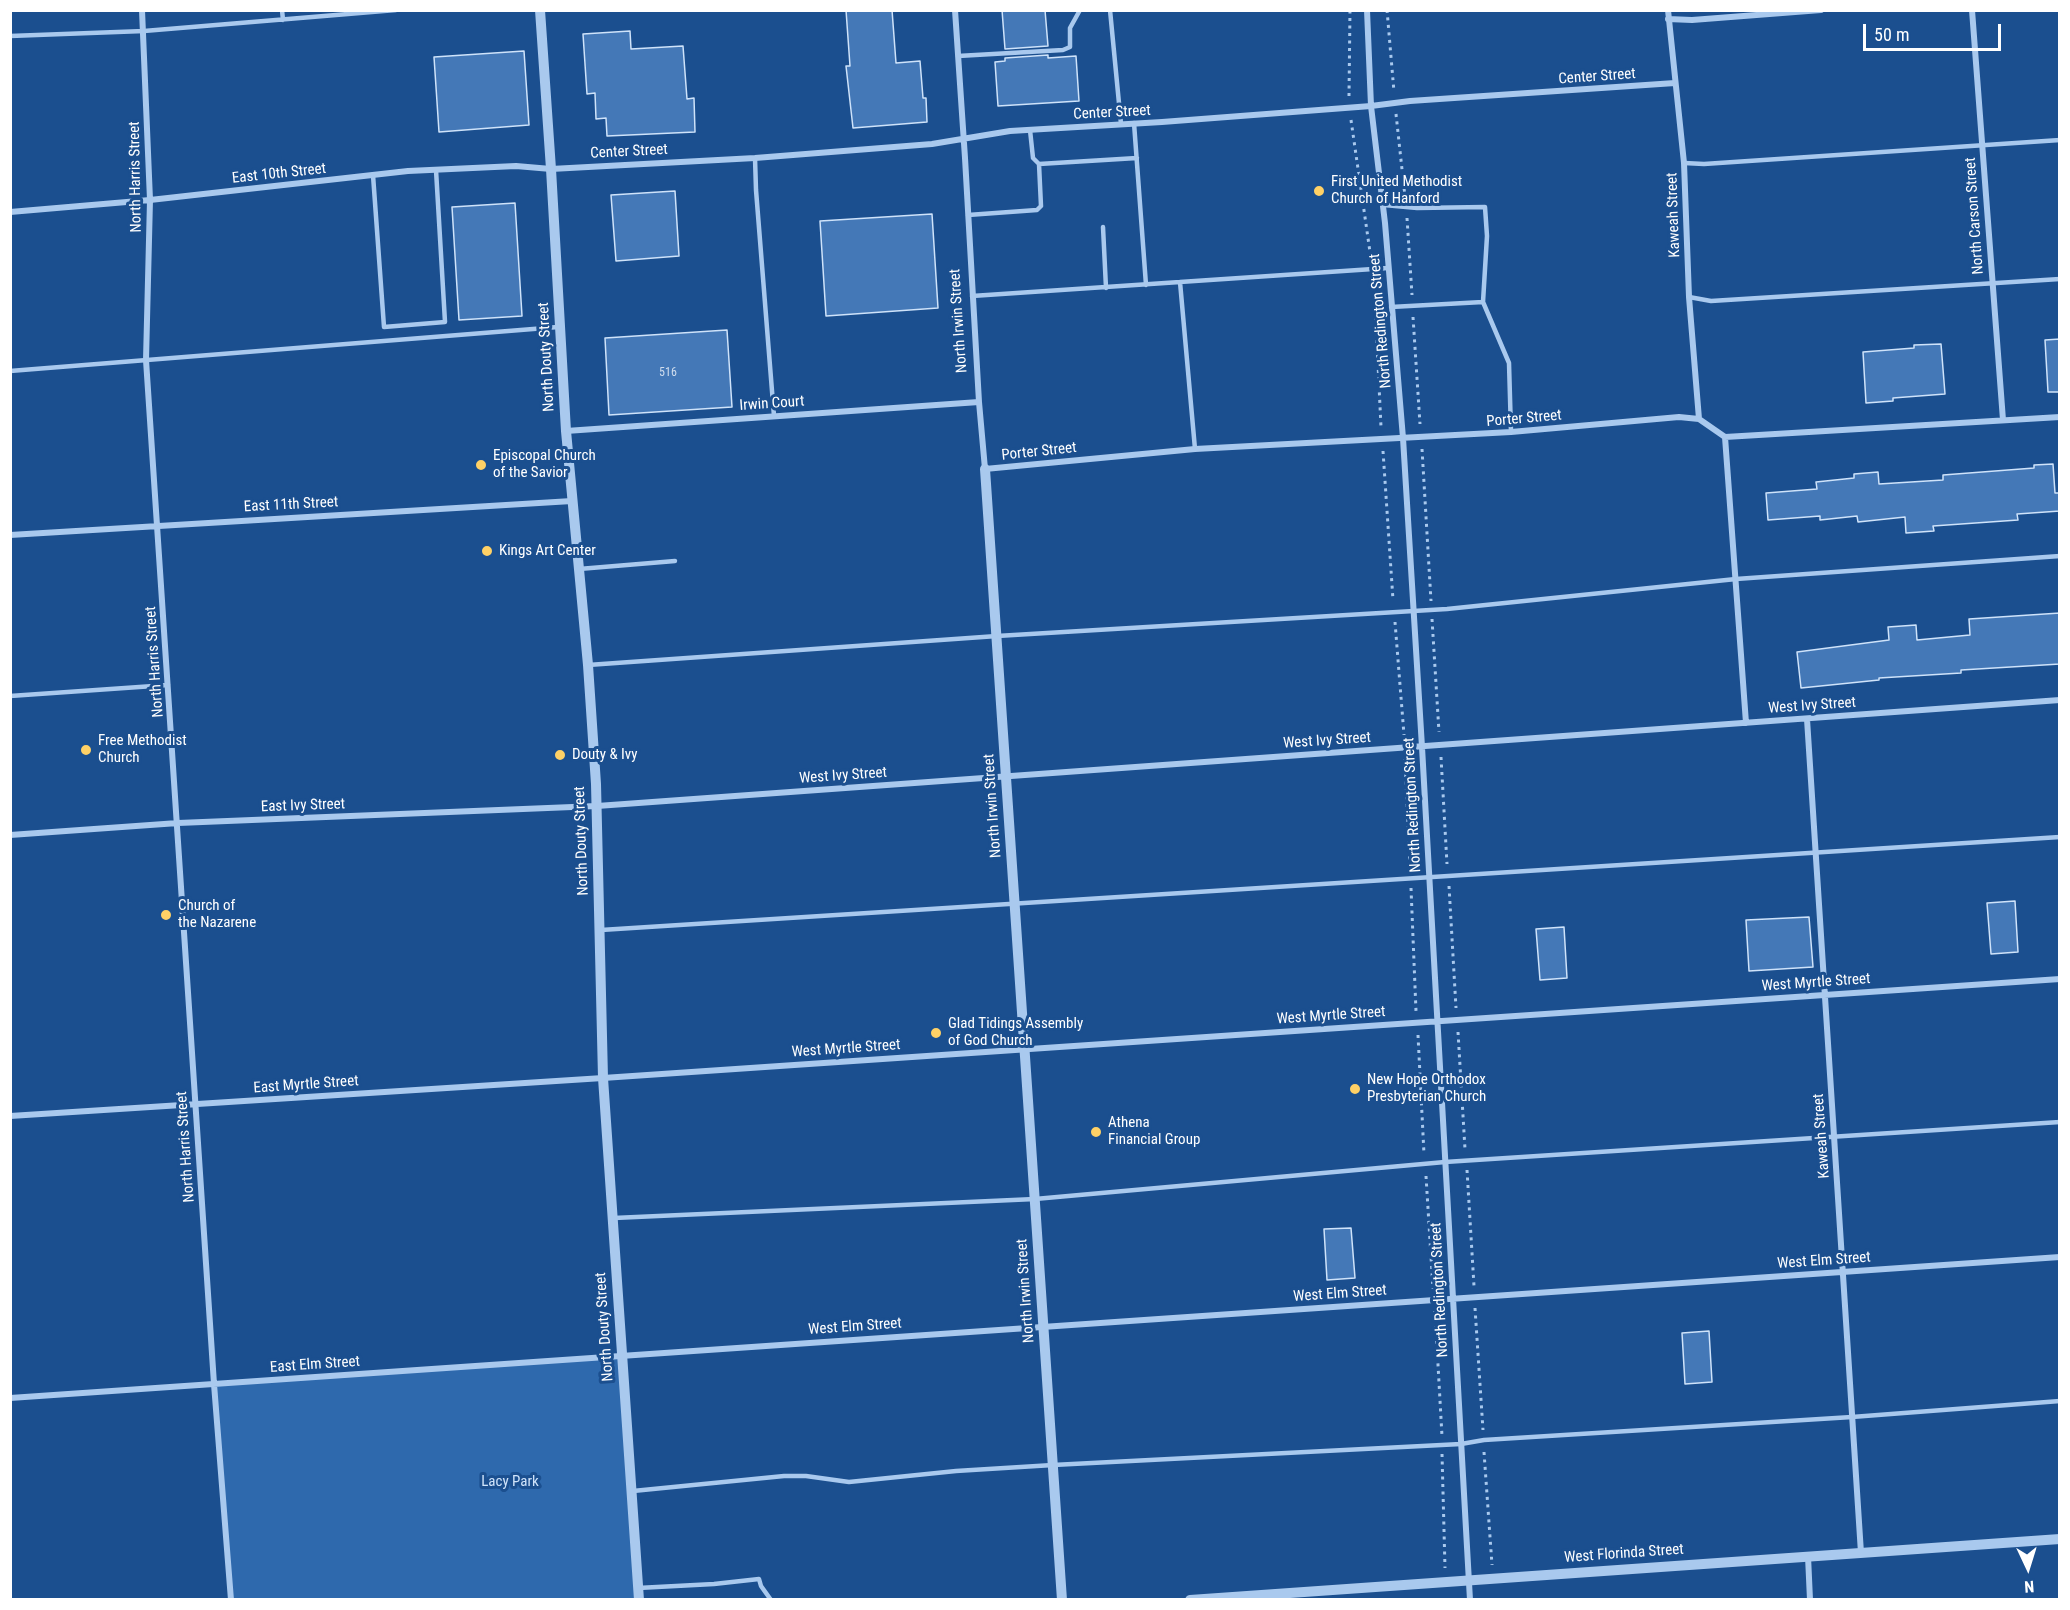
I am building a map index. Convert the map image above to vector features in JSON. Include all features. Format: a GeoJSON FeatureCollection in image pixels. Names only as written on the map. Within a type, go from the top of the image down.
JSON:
{"type":"FeatureCollection","features":[{"type":"Feature","properties":{"kind":"street","name":"North Harris Street"},"geometry":{"type":"LineString","coordinates":[[142,10],[150,200],[146,360],[214,1384],[231,1599]]}},
{"type":"Feature","properties":{"kind":"street","name":"North Douty Street"},"geometry":{"type":"LineString","coordinates":[[540,10],[566,431],[588,665],[597,806],[603,1078],[639,1594]]}},
{"type":"Feature","properties":{"kind":"street","name":"North Irwin Street"},"geometry":{"type":"LineString","coordinates":[[955,10],[979,402],[1062,1599]]}},
{"type":"Feature","properties":{"kind":"street","name":"North Redington Street"},"geometry":{"type":"LineString","coordinates":[[1367,10],[1371,106],[1384,205],[1403,438],[1470,1599]]}},
{"type":"Feature","properties":{"kind":"street","name":"Kaweah Street"},"geometry":{"type":"LineString","coordinates":[[1668,10],[1684,163],[1689,297],[1699,419]]}},
{"type":"Feature","properties":{"kind":"street"},"geometry":{"type":"LineString","coordinates":[[1668,20],[1821,10]]}},
{"type":"Feature","properties":{"kind":"street","name":"North Carson Street"},"geometry":{"type":"LineString","coordinates":[[1972,10],[2003,420]]}},
{"type":"Feature","properties":{"kind":"street","name":"Center Street"},"geometry":{"type":"LineString","coordinates":[[551,169],[755,158],[933,144],[1010,130],[1121,124],[1676,83]]}},
{"type":"Feature","properties":{"kind":"street","name":"East 10th Street"},"geometry":{"type":"LineString","coordinates":[[10,212],[150,200],[373,175],[516,166],[551,169]]}},
{"type":"Feature","properties":{"kind":"street","name":"Irwin Court"},"geometry":{"type":"LineString","coordinates":[[566,431],[979,402]]}},
{"type":"Feature","properties":{"kind":"street","name":"Porter Street"},"geometry":{"type":"LineString","coordinates":[[985,469],[1195,449],[1421,438],[1679,417],[1699,419]]}},
{"type":"Feature","properties":{"kind":"street"},"geometry":{"type":"LineString","coordinates":[[1699,419],[1725,437],[2060,417]]}},
{"type":"Feature","properties":{"kind":"street"},"geometry":{"type":"LineString","coordinates":[[1725,437],[1746,723]]}},
{"type":"Feature","properties":{"kind":"street","name":"East 11th Street"},"geometry":{"type":"LineString","coordinates":[[10,535],[572,501]]}},
{"type":"Feature","properties":{"kind":"street","name":"West Ivy Street"},"geometry":{"type":"LineString","coordinates":[[597,806],[2060,700]]}},
{"type":"Feature","properties":{"kind":"street","name":"Kaweah Street"},"geometry":{"type":"LineString","coordinates":[[1807,718],[1861,1553]]}},
{"type":"Feature","properties":{"kind":"street","name":"East Ivy Street"},"geometry":{"type":"LineString","coordinates":[[10,835],[178,823],[597,806]]}},
{"type":"Feature","properties":{"kind":"street","name":"West Myrtle Street"},"geometry":{"type":"LineString","coordinates":[[603,1078],[2060,979]]}},
{"type":"Feature","properties":{"kind":"street","name":"East Myrtle Street"},"geometry":{"type":"LineString","coordinates":[[10,1116],[603,1078]]}},
{"type":"Feature","properties":{"kind":"street","name":"West Elm Street"},"geometry":{"type":"LineString","coordinates":[[621,1355],[2060,1257]]}},
{"type":"Feature","properties":{"kind":"street","name":"East Elm Street"},"geometry":{"type":"LineString","coordinates":[[10,1398],[621,1355]]}},
{"type":"Feature","properties":{"kind":"street","name":"West Florinda Street"},"geometry":{"type":"LineString","coordinates":[[1190,1599],[2060,1539]]}},
{"type":"Feature","properties":{"kind":"street"},"geometry":{"type":"LineString","coordinates":[[1808,1556],[1810,1599]]}},
{"type":"Feature","properties":{"kind":"lane"},"geometry":{"type":"LineString","coordinates":[[282,10],[283,20]]}},
{"type":"Feature","properties":{"kind":"lane"},"geometry":{"type":"LineString","coordinates":[[10,36],[144,31],[396,10]]}},
{"type":"Feature","properties":{"kind":"lane"},"geometry":{"type":"LineString","coordinates":[[958,56],[1064,50],[1070,47],[1070,28],[1080,10]]}},
{"type":"Feature","properties":{"kind":"lane"},"geometry":{"type":"LineString","coordinates":[[1110,10],[1121,124]]}},
{"type":"Feature","properties":{"kind":"lane"},"geometry":{"type":"LineString","coordinates":[[1134,123],[1146,285]]}},
{"type":"Feature","properties":{"kind":"lane"},"geometry":{"type":"LineString","coordinates":[[968,215],[1040,208],[1039,164],[1033,158],[1030,130]]}},
{"type":"Feature","properties":{"kind":"lane"},"geometry":{"type":"LineString","coordinates":[[1684,163],[1716,163],[2060,140]]}},
{"type":"Feature","properties":{"kind":"lane"},"geometry":{"type":"LineString","coordinates":[[755,158],[774,416]]}},
{"type":"Feature","properties":{"kind":"lane"},"geometry":{"type":"LineString","coordinates":[[1039,164],[1137,158]]}},
{"type":"Feature","properties":{"kind":"lane"},"geometry":{"type":"LineString","coordinates":[[373,175],[384,327],[445,322],[436,170]]}},
{"type":"Feature","properties":{"kind":"lane"},"geometry":{"type":"LineString","coordinates":[[1384,205],[1485,207],[1483,302],[1509,363],[1511,432]]}},
{"type":"Feature","properties":{"kind":"lane"},"geometry":{"type":"LineString","coordinates":[[1103,227],[1106,288]]}},
{"type":"Feature","properties":{"kind":"lane"},"geometry":{"type":"LineString","coordinates":[[972,296],[1388,268]]}},
{"type":"Feature","properties":{"kind":"lane"},"geometry":{"type":"LineString","coordinates":[[1689,297],[1711,301],[2060,279]]}},
{"type":"Feature","properties":{"kind":"lane"},"geometry":{"type":"LineString","coordinates":[[1180,282],[1195,449]]}},
{"type":"Feature","properties":{"kind":"lane"},"geometry":{"type":"LineString","coordinates":[[1391,307],[1483,302]]}},
{"type":"Feature","properties":{"kind":"lane"},"geometry":{"type":"LineString","coordinates":[[10,371],[561,326]]}},
{"type":"Feature","properties":{"kind":"lane"},"geometry":{"type":"LineString","coordinates":[[588,665],[997,636],[1432,610],[1736,579],[2060,556]]}},
{"type":"Feature","properties":{"kind":"lane"},"geometry":{"type":"LineString","coordinates":[[579,569],[675,561]]}},
{"type":"Feature","properties":{"kind":"lane"},"geometry":{"type":"LineString","coordinates":[[10,696],[168,685]]}},
{"type":"Feature","properties":{"kind":"lane"},"geometry":{"type":"LineString","coordinates":[[600,930],[2060,837]]}},
{"type":"Feature","properties":{"kind":"lane"},"geometry":{"type":"LineString","coordinates":[[613,1218],[1035,1199],[1466,1160],[2060,1122]]}},
{"type":"Feature","properties":{"kind":"lane"},"geometry":{"type":"LineString","coordinates":[[631,1491],[784,1476],[806,1476],[849,1482],[956,1471],[1461,1444],[1484,1440],[1852,1417],[2060,1401]]}},
{"type":"Feature","properties":{"kind":"lane"},"geometry":{"type":"LineString","coordinates":[[639,1594],[759,1579],[761,1586],[771,1599]]}},
{"type":"Feature","properties":{"kind":"path"},"geometry":{"type":"LineString","coordinates":[[1350,10],[1348,106],[1373,270],[1382,440],[1405,748],[1417,1022],[1442,1444],[1446,1582]]}},
{"type":"Feature","properties":{"kind":"path"},"geometry":{"type":"LineString","coordinates":[[1387,10],[1394,103],[1406,207],[1492,1578]]}},
{"type":"Feature","properties":{"kind":"green space","name":"Lacy Park"},"geometry":{"type":"Polygon","coordinates":[[[621,1355],[639,1599],[231,1599],[214,1384],[621,1355]]]}},
{"type":"Feature","properties":{"kind":"building"},"geometry":{"type":"Polygon","coordinates":[[[846,10],[892,10],[896,63],[920,61],[927,122],[853,128],[846,66],[850,66],[846,10]]]}},
{"type":"Feature","properties":{"kind":"building"},"geometry":{"type":"Polygon","coordinates":[[[1002,10],[1045,10],[1048,46],[1005,49],[1002,10]]]}},
{"type":"Feature","properties":{"kind":"building"},"geometry":{"type":"Polygon","coordinates":[[[630,31],[631,49],[683,46],[687,99],[694,98],[695,132],[607,136],[606,118],[596,119],[595,93],[587,94],[583,34],[630,31]]]}},
{"type":"Feature","properties":{"kind":"building"},"geometry":{"type":"Polygon","coordinates":[[[524,51],[529,125],[439,132],[434,57],[524,51]]]}},
{"type":"Feature","properties":{"kind":"building"},"geometry":{"type":"Polygon","coordinates":[[[1048,55],[1048,58],[1076,56],[1079,101],[998,106],[995,62],[1005,61],[1005,58],[1048,55]]]}},
{"type":"Feature","properties":{"kind":"building"},"geometry":{"type":"Polygon","coordinates":[[[675,191],[679,256],[616,261],[611,195],[675,191]]]}},
{"type":"Feature","properties":{"kind":"building"},"geometry":{"type":"Polygon","coordinates":[[[515,203],[522,316],[459,320],[452,207],[515,203]]]}},
{"type":"Feature","properties":{"kind":"building"},"geometry":{"type":"Polygon","coordinates":[[[932,214],[938,308],[826,316],[820,221],[932,214]]]}},
{"type":"Feature","properties":{"kind":"building"},"geometry":{"type":"Polygon","coordinates":[[[727,330],[732,407],[609,415],[605,338],[727,330]]]}},
{"type":"Feature","properties":{"kind":"building"},"geometry":{"type":"Polygon","coordinates":[[[2060,339],[2060,392],[2048,392],[2045,340],[2060,339]]]}},
{"type":"Feature","properties":{"kind":"building"},"geometry":{"type":"Polygon","coordinates":[[[1941,344],[1945,394],[1893,398],[1893,401],[1866,403],[1863,352],[1941,344]]]}},
{"type":"Feature","properties":{"kind":"building"},"geometry":{"type":"Polygon","coordinates":[[[2053,464],[2055,493],[2060,493],[2060,511],[2017,514],[2018,520],[1933,526],[1934,531],[1906,533],[1905,517],[1858,522],[1857,516],[1820,520],[1820,516],[1768,520],[1766,493],[1817,489],[1816,482],[1854,478],[1854,474],[1878,472],[1879,484],[1943,480],[1943,475],[2034,468],[2034,465],[2053,464]]]}},
{"type":"Feature","properties":{"kind":"building"},"geometry":{"type":"Polygon","coordinates":[[[2060,613],[2060,664],[1961,670],[1961,673],[1879,678],[1879,680],[1801,688],[1797,652],[1889,640],[1888,627],[1916,625],[1917,640],[1970,635],[1969,619],[2060,613]]]}},
{"type":"Feature","properties":{"kind":"building"},"geometry":{"type":"Polygon","coordinates":[[[2015,901],[2018,952],[1991,954],[1987,903],[2015,901]]]}},
{"type":"Feature","properties":{"kind":"building"},"geometry":{"type":"Polygon","coordinates":[[[1809,917],[1813,967],[1749,971],[1746,920],[1809,917]]]}},
{"type":"Feature","properties":{"kind":"building"},"geometry":{"type":"Polygon","coordinates":[[[1564,927],[1567,978],[1540,980],[1536,929],[1564,927]]]}},
{"type":"Feature","properties":{"kind":"building"},"geometry":{"type":"Polygon","coordinates":[[[1351,1228],[1355,1278],[1327,1280],[1324,1229],[1351,1228]]]}},
{"type":"Feature","properties":{"kind":"building"},"geometry":{"type":"Polygon","coordinates":[[[1709,1331],[1712,1382],[1685,1384],[1682,1333],[1709,1331]]]}},
{"type":"Feature","properties":{"kind":"place","name":"First United Methodist Church of Hanford"},"geometry":{"type":"Point","coordinates":[1319,191]}},
{"type":"Feature","properties":{"kind":"place","name":"Episcopal Church of the Savior"},"geometry":{"type":"Point","coordinates":[481,465]}},
{"type":"Feature","properties":{"kind":"place","name":"Kings Art Center"},"geometry":{"type":"Point","coordinates":[487,551]}},
{"type":"Feature","properties":{"kind":"place","name":"Free Methodist Church"},"geometry":{"type":"Point","coordinates":[86,750]}},
{"type":"Feature","properties":{"kind":"place","name":"Douty & Ivy"},"geometry":{"type":"Point","coordinates":[560,755]}},
{"type":"Feature","properties":{"kind":"place","name":"Church of the Nazarene"},"geometry":{"type":"Point","coordinates":[166,915]}},
{"type":"Feature","properties":{"kind":"place","name":"Glad Tidings Assembly of God Church"},"geometry":{"type":"Point","coordinates":[936,1033]}},
{"type":"Feature","properties":{"kind":"place","name":"New Hope Orthodox Presbyterian Church"},"geometry":{"type":"Point","coordinates":[1355,1089]}},
{"type":"Feature","properties":{"kind":"place","name":"Athena Financial Group"},"geometry":{"type":"Point","coordinates":[1096,1132]}}]}
